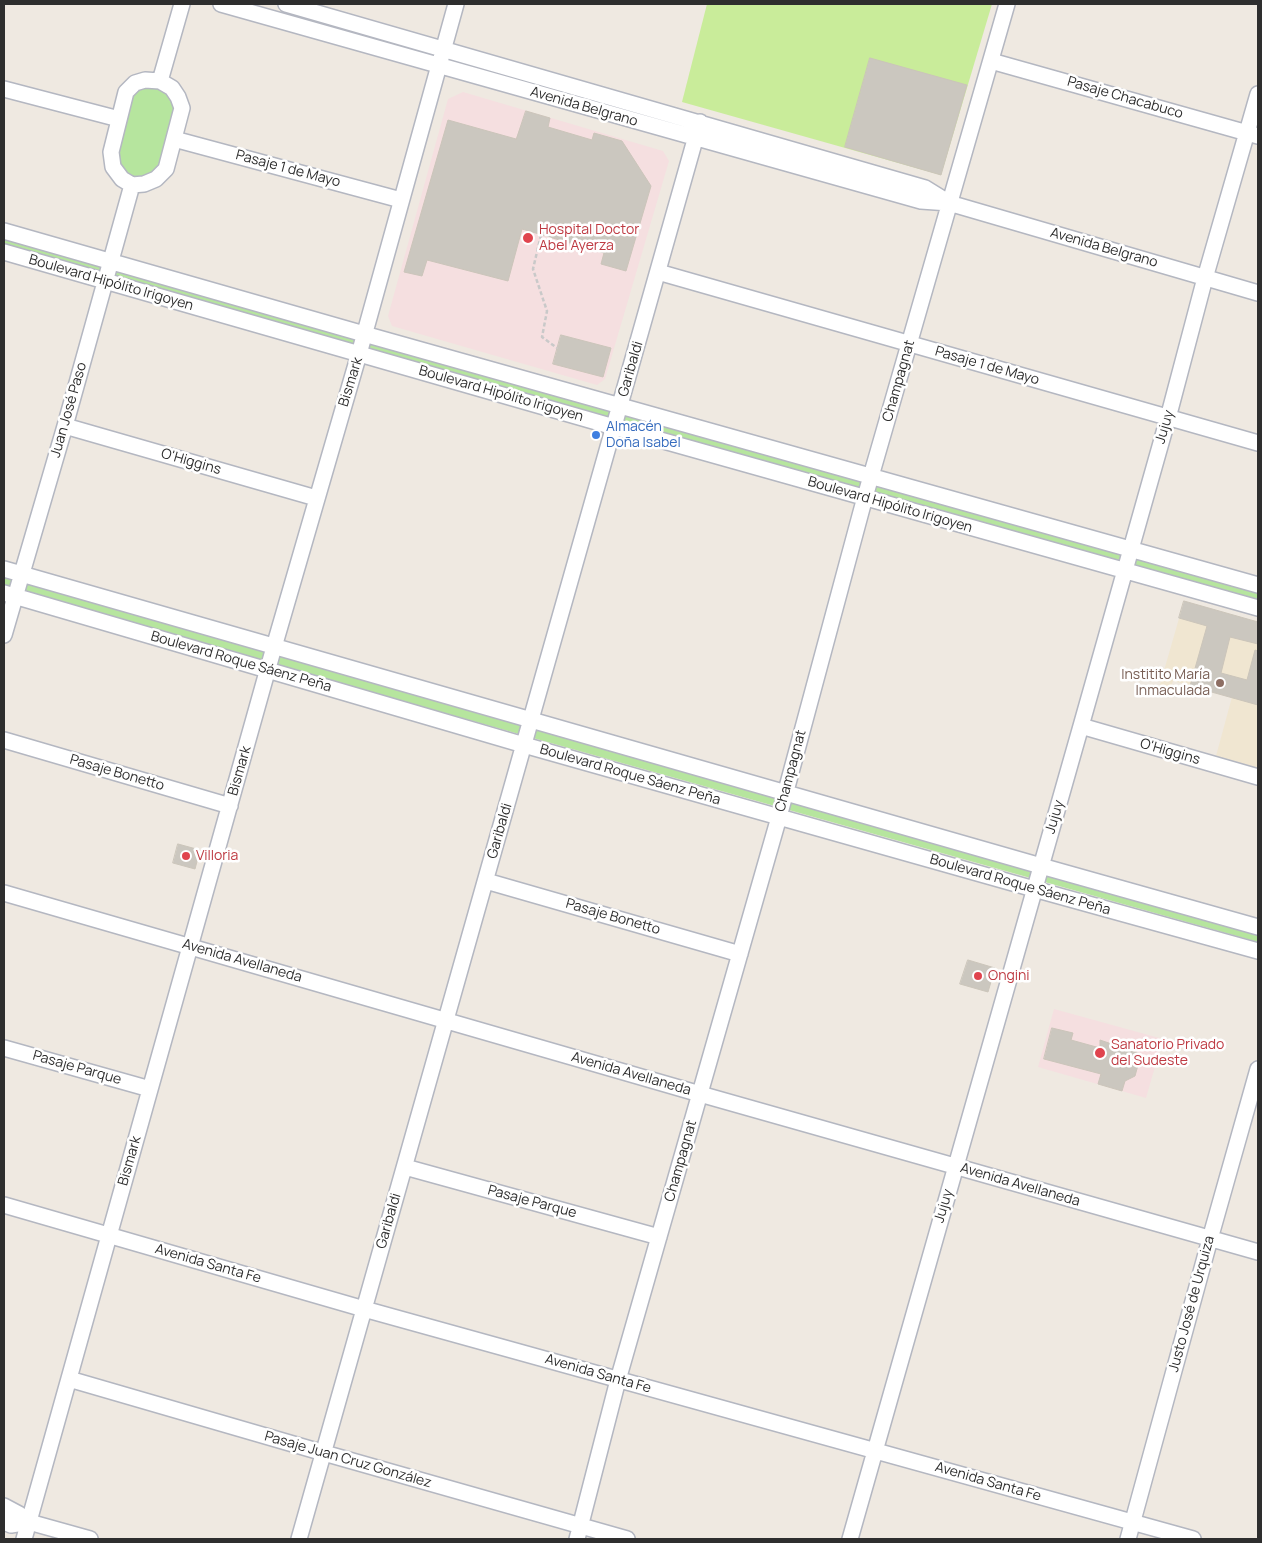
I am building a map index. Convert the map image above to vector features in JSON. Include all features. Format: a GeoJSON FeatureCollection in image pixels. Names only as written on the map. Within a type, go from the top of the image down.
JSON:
{"type":"FeatureCollection","features":[{"type":"Feature","properties":{"kind":"street"},"geometry":{"type":"LineString","coordinates":[[160,81],[182,4]]}},
{"type":"Feature","properties":{"kind":"street","name":"Avenida Belgrano"},"geometry":{"type":"LineString","coordinates":[[221,4],[921,201],[949,203],[1258,293]]}},
{"type":"Feature","properties":{"kind":"street","name":"Avenida Belgrano"},"geometry":{"type":"LineString","coordinates":[[286,4],[924,188],[949,203]]}},
{"type":"Feature","properties":{"kind":"street","name":"Bismark"},"geometry":{"type":"LineString","coordinates":[[24,1539],[456,4]]}},
{"type":"Feature","properties":{"kind":"street","name":"Champagnat"},"geometry":{"type":"LineString","coordinates":[[579,1533],[618,1380],[779,817],[865,497],[1007,4]]}},
{"type":"Feature","properties":{"kind":"street","name":"Pasaje Chacabuco"},"geometry":{"type":"LineString","coordinates":[[991,60],[1253,134]]}},
{"type":"Feature","properties":{"kind":"street"},"geometry":{"type":"LineString","coordinates":[[145,80],[160,81],[172,88],[178,97],[182,108],[166,169],[156,179],[144,184],[132,185],[122,179],[113,167],[111,152],[119,119],[126,92],[135,82],[145,80]]}},
{"type":"Feature","properties":{"kind":"street"},"geometry":{"type":"LineString","coordinates":[[4,89],[119,119]]}},
{"type":"Feature","properties":{"kind":"street","name":"Jujuy"},"geometry":{"type":"LineString","coordinates":[[850,1539],[1082,726],[1205,278],[1253,134],[1258,94]]}},
{"type":"Feature","properties":{"kind":"street","name":"Garibaldi"},"geometry":{"type":"LineString","coordinates":[[299,1539],[700,122]]}},
{"type":"Feature","properties":{"kind":"street","name":"Pasaje 1 de Mayo"},"geometry":{"type":"LineString","coordinates":[[174,139],[401,200]]}},
{"type":"Feature","properties":{"kind":"street","name":"Juan José Paso"},"geometry":{"type":"LineString","coordinates":[[4,635],[9,595],[22,574],[132,185]]}},
{"type":"Feature","properties":{"kind":"street","name":"Boulevard Hipólito Irigoyen"},"geometry":{"type":"LineString","coordinates":[[4,230],[364,334],[1258,585]]}},
{"type":"Feature","properties":{"kind":"street","name":"Boulevard Hipólito Irigoyen"},"geometry":{"type":"LineString","coordinates":[[4,252],[614,427],[1258,608]]}},
{"type":"Feature","properties":{"kind":"street","name":"Pasaje 1 de Mayo"},"geometry":{"type":"LineString","coordinates":[[658,272],[1258,443]]}},
{"type":"Feature","properties":{"kind":"street","name":"O'Higgins"},"geometry":{"type":"LineString","coordinates":[[65,426],[316,498]]}},
{"type":"Feature","properties":{"kind":"street","name":"Boulevard Roque Sáenz Peña"},"geometry":{"type":"LineString","coordinates":[[4,569],[1258,927]]}},
{"type":"Feature","properties":{"kind":"street","name":"Boulevard Roque Sáenz Peña"},"geometry":{"type":"LineString","coordinates":[[9,595],[524,745],[1258,951]]}},
{"type":"Feature","properties":{"kind":"street","name":"O'Higgins"},"geometry":{"type":"LineString","coordinates":[[1082,726],[1258,777]]}},
{"type":"Feature","properties":{"kind":"street","name":"Pasaje Bonetto"},"geometry":{"type":"LineString","coordinates":[[4,740],[230,806]]}},
{"type":"Feature","properties":{"kind":"street","name":"Pasaje Bonetto"},"geometry":{"type":"LineString","coordinates":[[486,881],[740,954]]}},
{"type":"Feature","properties":{"kind":"street","name":"Avenida Avellaneda"},"geometry":{"type":"LineString","coordinates":[[4,893],[700,1094],[1258,1252]]}},
{"type":"Feature","properties":{"kind":"street","name":"Pasaje Parque"},"geometry":{"type":"LineString","coordinates":[[4,1048],[150,1089]]}},
{"type":"Feature","properties":{"kind":"street","name":"Justo José de Urquiza"},"geometry":{"type":"LineString","coordinates":[[1128,1539],[1258,1069]]}},
{"type":"Feature","properties":{"kind":"street","name":"Pasaje Parque"},"geometry":{"type":"LineString","coordinates":[[405,1167],[659,1237]]}},
{"type":"Feature","properties":{"kind":"street","name":"Avenida Santa Fe"},"geometry":{"type":"LineString","coordinates":[[4,1205],[364,1309],[1193,1539]]}},
{"type":"Feature","properties":{"kind":"street","name":"Pasaje Juan Cruz González"},"geometry":{"type":"LineString","coordinates":[[69,1380],[324,1454],[579,1533],[627,1539]]}},
{"type":"Feature","properties":{"kind":"street"},"geometry":{"type":"LineString","coordinates":[[4,1506],[29,1522],[90,1539]]}},
{"type":"Feature","properties":{"kind":"street"},"geometry":{"type":"LineString","coordinates":[[4,1522],[11,1525],[29,1522]]}},
{"type":"Feature","properties":{"kind":"path"},"geometry":{"type":"LineString","coordinates":[[541,235],[533,269],[547,311],[542,336],[557,348]]}},
{"type":"Feature","properties":{"kind":"shaded area","name":"Hospital Doctor Abel Ayerza"},"geometry":{"type":"Polygon","coordinates":[[[463,92],[663,151],[669,161],[605,379],[597,385],[392,326],[388,316],[448,99],[463,92]]]}},
{"type":"Feature","properties":{"kind":"shaded area","name":"Institito María Inmaculada"},"geometry":{"type":"Polygon","coordinates":[[[1184,601],[1258,622],[1258,768],[1216,756],[1232,697],[1173,681],[1170,691],[1159,688],[1184,601]]]}},
{"type":"Feature","properties":{"kind":"shaded area","name":"Sanatorio Privado del Sudeste"},"geometry":{"type":"Polygon","coordinates":[[[1054,1009],[1163,1039],[1146,1098],[1038,1067],[1054,1009]]]}},
{"type":"Feature","properties":{"kind":"green space"},"geometry":{"type":"Polygon","coordinates":[[[707,4],[992,4],[941,175],[682,102],[707,4]]]}},
{"type":"Feature","properties":{"kind":"green space"},"geometry":{"type":"Polygon","coordinates":[[[145,80],[178,97],[166,169],[144,184],[113,167],[126,92],[145,80]]]}},
{"type":"Feature","properties":{"kind":"green space"},"geometry":{"type":"Polygon","coordinates":[[[4,231],[1258,585],[1258,608],[4,252],[4,231]]]}},
{"type":"Feature","properties":{"kind":"green space"},"geometry":{"type":"Polygon","coordinates":[[[4,577],[1258,933],[1258,942],[4,587],[4,577]]]}},
{"type":"Feature","properties":{"kind":"building"},"geometry":{"type":"Polygon","coordinates":[[[870,58],[967,85],[941,175],[845,147],[870,58]]]}},
{"type":"Feature","properties":{"kind":"building","name":"Hospital Doctor Abel Ayerza"},"geometry":{"type":"Polygon","coordinates":[[[526,111],[550,118],[548,127],[592,140],[594,133],[622,141],[651,186],[626,271],[601,264],[604,253],[522,229],[508,281],[427,260],[422,276],[404,272],[448,120],[516,139],[526,111]]]}},
{"type":"Feature","properties":{"kind":"building"},"geometry":{"type":"Polygon","coordinates":[[[561,335],[611,348],[603,377],[553,364],[561,335]]]}},
{"type":"Feature","properties":{"kind":"building"},"geometry":{"type":"Polygon","coordinates":[[[1184,601],[1258,622],[1258,644],[1230,637],[1221,673],[1247,680],[1255,650],[1258,651],[1258,705],[1190,686],[1207,626],[1179,618],[1184,601]]]}},
{"type":"Feature","properties":{"kind":"building","name":"Villoria"},"geometry":{"type":"Polygon","coordinates":[[[178,844],[200,850],[195,869],[173,863],[178,844]]]}},
{"type":"Feature","properties":{"kind":"building","name":"Ongini"},"geometry":{"type":"Polygon","coordinates":[[[968,960],[995,968],[988,992],[960,984],[968,960]]]}},
{"type":"Feature","properties":{"kind":"building"},"geometry":{"type":"Polygon","coordinates":[[[1052,1028],[1073,1033],[1071,1040],[1100,1048],[1100,1040],[1141,1054],[1135,1076],[1125,1081],[1122,1091],[1098,1084],[1101,1074],[1044,1059],[1052,1028]]]}},
{"type":"Feature","properties":{"kind":"place","name":"Hospital Doctor Abel Ayerza"},"geometry":{"type":"Point","coordinates":[528,238]}},
{"type":"Feature","properties":{"kind":"place","name":"Almacén Doña Isabel"},"geometry":{"type":"Point","coordinates":[596,435]}},
{"type":"Feature","properties":{"kind":"place","name":"Institito María Inmaculada"},"geometry":{"type":"Point","coordinates":[1220,683]}},
{"type":"Feature","properties":{"kind":"place","name":"Villoria"},"geometry":{"type":"Point","coordinates":[186,856]}},
{"type":"Feature","properties":{"kind":"place","name":"Ongini"},"geometry":{"type":"Point","coordinates":[978,976]}},
{"type":"Feature","properties":{"kind":"place","name":"Sanatorio Privado del Sudeste"},"geometry":{"type":"Point","coordinates":[1100,1053]}}]}
